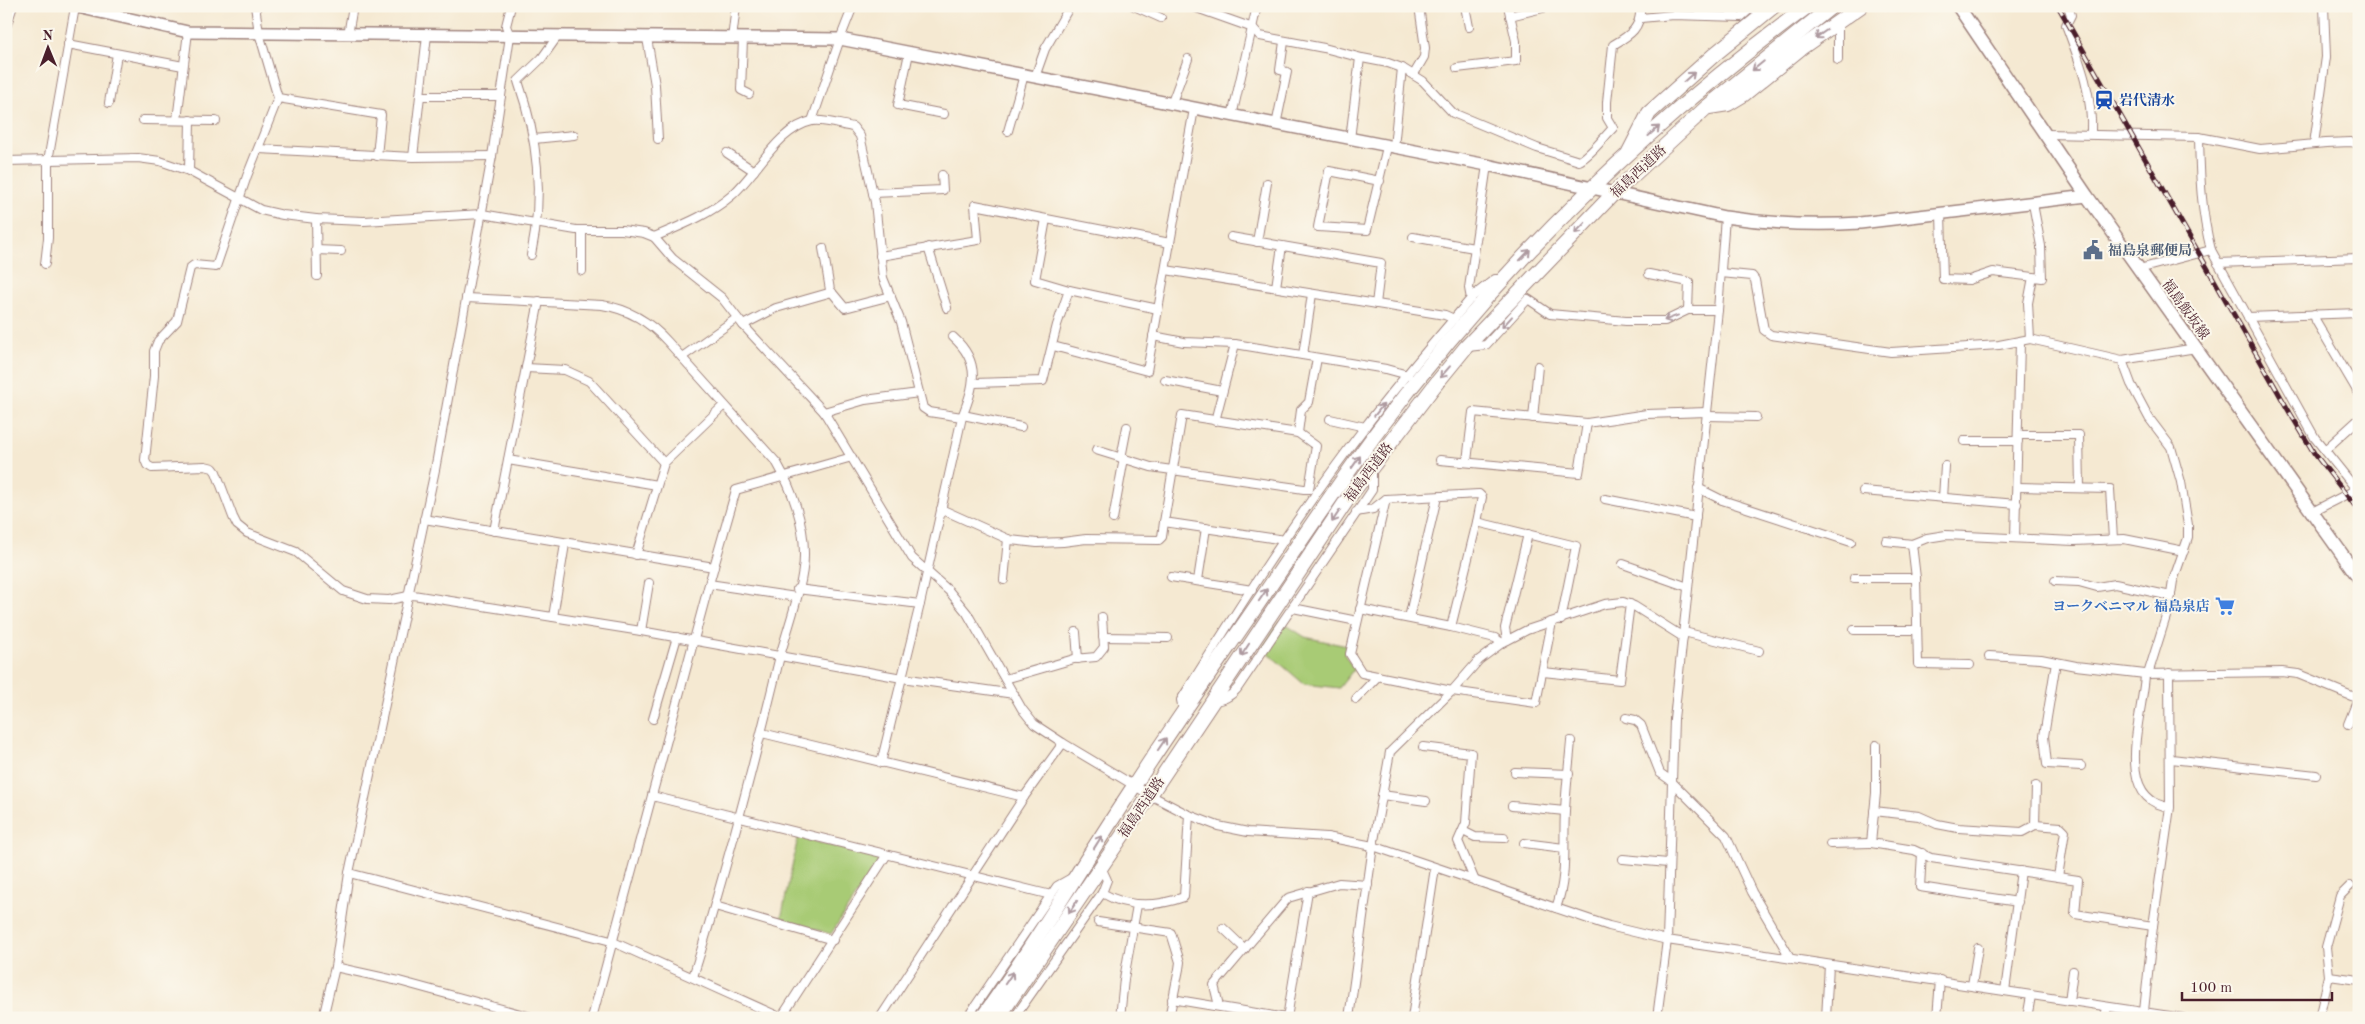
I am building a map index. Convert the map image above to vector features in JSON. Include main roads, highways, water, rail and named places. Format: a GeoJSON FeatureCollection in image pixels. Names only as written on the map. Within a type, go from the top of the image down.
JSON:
{"type":"FeatureCollection","features":[{"type":"Feature","properties":{"kind":"highway","name":"福島西道路"},"geometry":{"type":"LineString","coordinates":[[982,1018],[1134,785],[1184,712],[1378,432],[1439,354],[1503,280],[1592,188],[1708,83],[1808,6]]}},
{"type":"Feature","properties":{"kind":"highway","name":"福島西道路"},"geometry":{"type":"LineString","coordinates":[[998,1018],[1150,795],[1348,497],[1435,384],[1466,348],[1614,193],[1707,107],[1832,6]]}},
{"type":"Feature","properties":{"kind":"highway"},"geometry":{"type":"LineString","coordinates":[[1707,107],[1728,104],[1743,95],[1861,6]]}},
{"type":"Feature","properties":{"kind":"highway"},"geometry":{"type":"LineString","coordinates":[[1628,155],[1637,133],[1649,113],[1773,7]]}},
{"type":"Feature","properties":{"kind":"main road","name":"福島飯坂線"},"geometry":{"type":"LineString","coordinates":[[1958,6],[2087,196],[2359,578]]}},
{"type":"Feature","properties":{"kind":"railway"},"geometry":{"type":"LineString","coordinates":[[2058,6],[2290,413],[2314,453],[2359,511]]}},
{"type":"Feature","properties":{"kind":"place","name":"岩代清水"},"geometry":{"type":"Point","coordinates":[2104,100]}},
{"type":"Feature","properties":{"kind":"place","name":"福島泉郵便局"},"geometry":{"type":"Point","coordinates":[2093,250]}},
{"type":"Feature","properties":{"kind":"place","name":"ヨークベニマル 福島泉店"},"geometry":{"type":"Point","coordinates":[2225,606]}}]}
